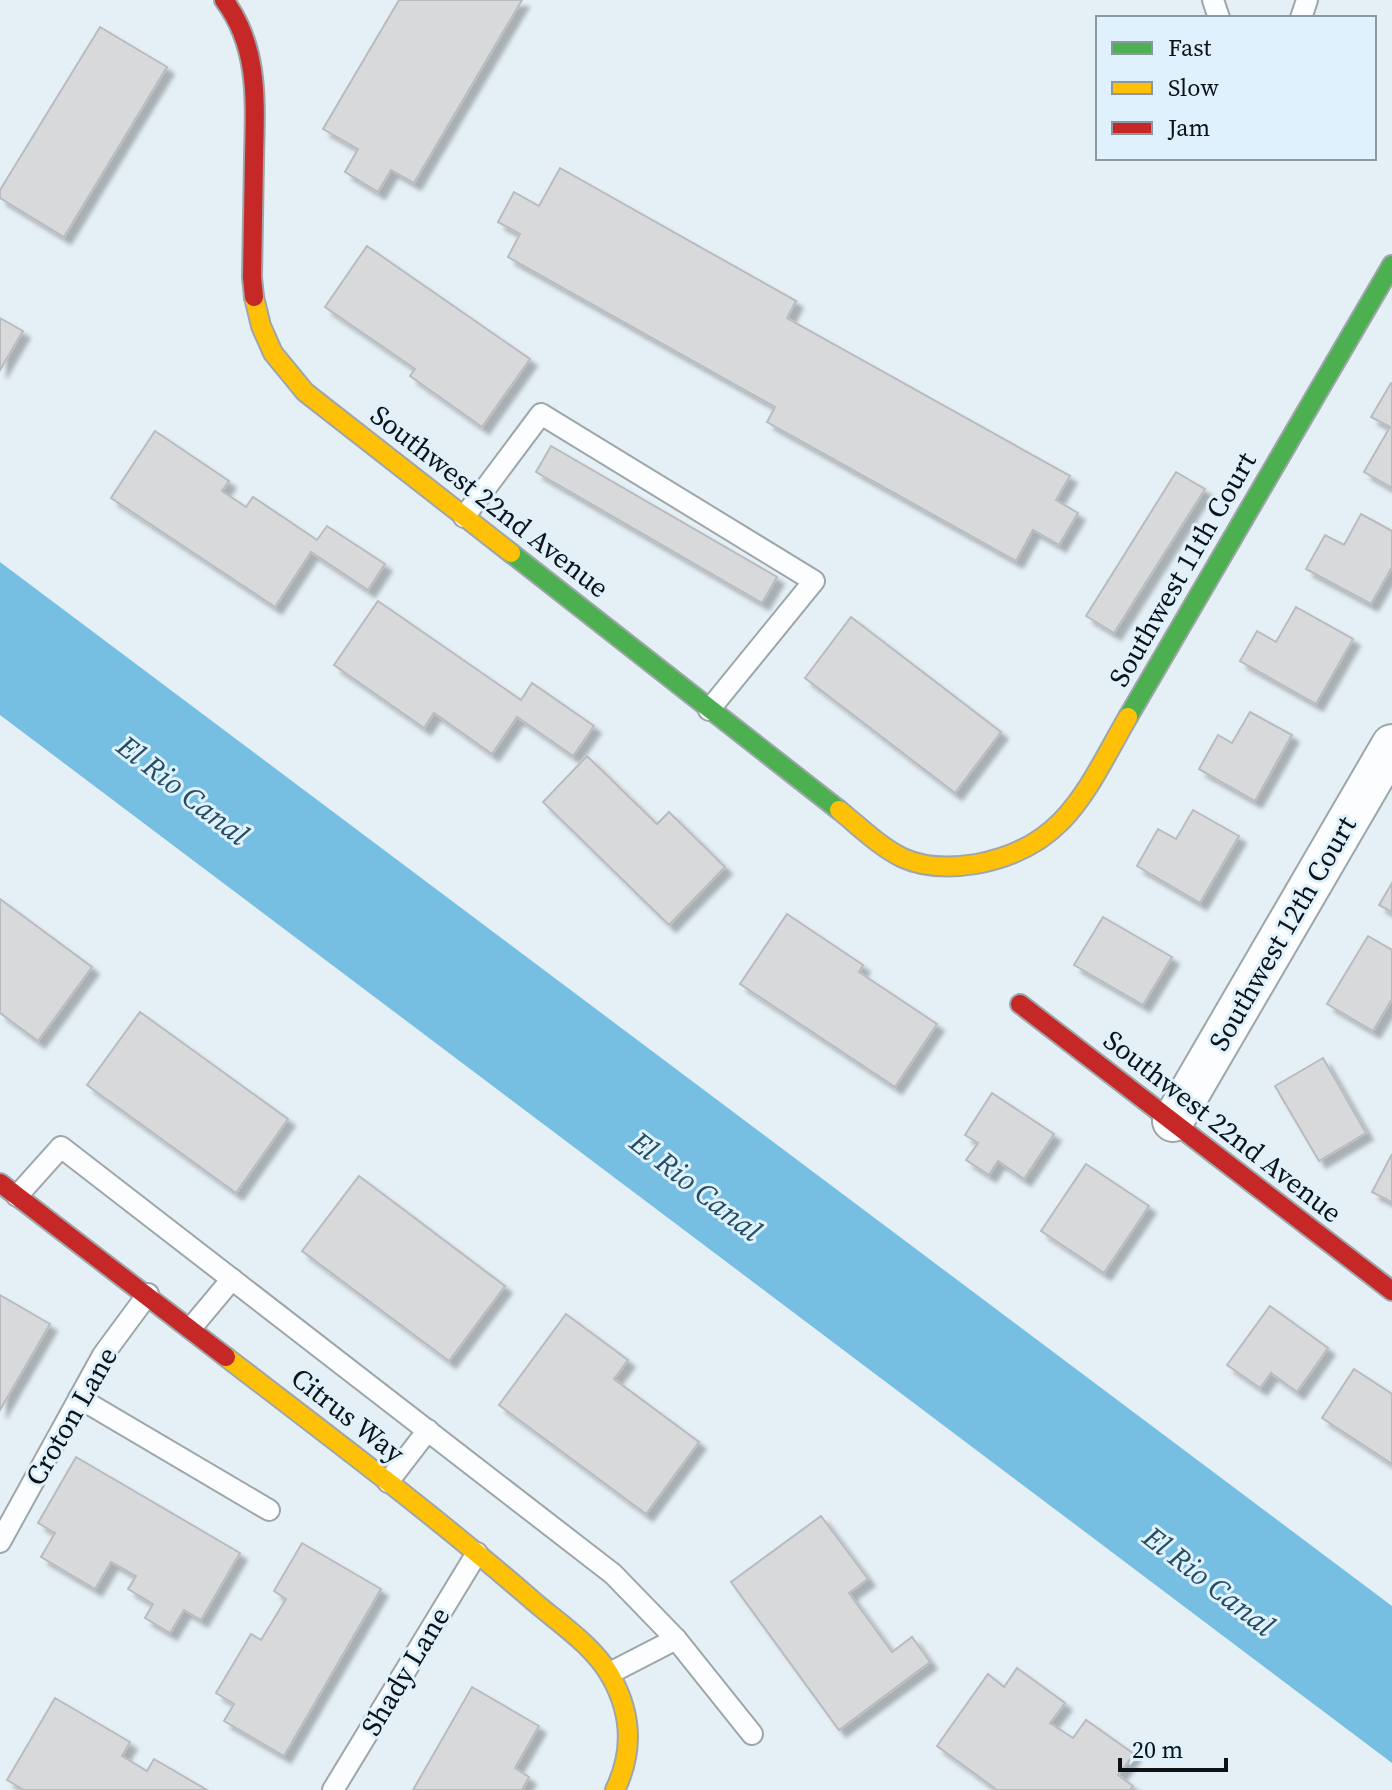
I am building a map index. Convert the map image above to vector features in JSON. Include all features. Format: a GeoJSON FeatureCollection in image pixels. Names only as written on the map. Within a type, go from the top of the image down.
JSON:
{"type":"FeatureCollection","features":[{"type":"Feature","properties":{"kind":"street","name":"Southwest 22nd Avenue"},"geometry":{"type":"LineString","coordinates":[[230,3],[248,44],[255,82],[252,277],[260,328],[271,352],[286,373],[305,392],[884,846],[906,859],[932,865],[984,863]]}},
{"type":"Feature","properties":{"kind":"street","name":"Southwest 11th Court"},"geometry":{"type":"LineString","coordinates":[[984,863],[1038,843],[1064,822],[1090,783],[1392,265]]}},
{"type":"Feature","properties":{"kind":"street","name":"Southwest 12th Court"},"geometry":{"type":"LineString","coordinates":[[1173,1121],[1392,745]]}},
{"type":"Feature","properties":{"kind":"street","name":"Southwest 22nd Avenue"},"geometry":{"type":"LineString","coordinates":[[1020,1004],[1392,1291]]}},
{"type":"Feature","properties":{"kind":"street","name":"Citrus Way"},"geometry":{"type":"LineString","coordinates":[[0,1183],[148,1294],[388,1482],[593,1652],[610,1673],[629,1720],[631,1745],[626,1771],[615,1790]]}},
{"type":"Feature","properties":{"kind":"lane"},"geometry":{"type":"LineString","coordinates":[[464,517],[541,414],[814,581],[709,710]]}},
{"type":"Feature","properties":{"kind":"lane"},"geometry":{"type":"LineString","coordinates":[[17,1196],[61,1147],[613,1574],[676,1639],[752,1734]]}},
{"type":"Feature","properties":{"kind":"lane"},"geometry":{"type":"LineString","coordinates":[[191,1328],[232,1279]]}},
{"type":"Feature","properties":{"kind":"lane","name":"Croton Lane"},"geometry":{"type":"LineString","coordinates":[[0,1542],[103,1355],[148,1294]]}},
{"type":"Feature","properties":{"kind":"lane"},"geometry":{"type":"LineString","coordinates":[[79,1398],[269,1510]]}},
{"type":"Feature","properties":{"kind":"lane"},"geometry":{"type":"LineString","coordinates":[[388,1482],[428,1430]]}},
{"type":"Feature","properties":{"kind":"lane","name":"Shady Lane"},"geometry":{"type":"LineString","coordinates":[[333,1790],[477,1553]]}},
{"type":"Feature","properties":{"kind":"lane"},"geometry":{"type":"LineString","coordinates":[[610,1673],[676,1639]]}},
{"type":"Feature","properties":{"kind":"water","name":"El Rio Canal"},"geometry":{"type":"Polygon","coordinates":[[[0,562],[1392,1606],[1392,1763],[0,715],[0,562]]]}},
{"type":"Feature","properties":{"kind":"building"},"geometry":{"type":"Polygon","coordinates":[[[399,0],[522,0],[414,183],[391,170],[378,192],[345,172],[358,149],[323,129],[399,0]]]}},
{"type":"Feature","properties":{"kind":"building"},"geometry":{"type":"Polygon","coordinates":[[[100,27],[167,67],[64,237],[0,198],[0,190],[100,27]]]}},
{"type":"Feature","properties":{"kind":"building"},"geometry":{"type":"Polygon","coordinates":[[[560,168],[796,301],[787,318],[1070,476],[1056,500],[1078,513],[1059,545],[1033,530],[1016,561],[767,422],[775,407],[508,257],[520,234],[498,222],[514,192],[539,206],[560,168]]]}},
{"type":"Feature","properties":{"kind":"building"},"geometry":{"type":"Polygon","coordinates":[[[367,246],[530,359],[482,427],[410,376],[415,369],[325,307],[367,246]]]}},
{"type":"Feature","properties":{"kind":"building"},"geometry":{"type":"Polygon","coordinates":[[[0,318],[23,331],[0,370],[0,318]]]}},
{"type":"Feature","properties":{"kind":"building"},"geometry":{"type":"Polygon","coordinates":[[[1391,383],[1392,488],[1364,472],[1390,427],[1371,417],[1391,383]]]}},
{"type":"Feature","properties":{"kind":"building"},"geometry":{"type":"Polygon","coordinates":[[[155,431],[229,481],[222,491],[246,507],[253,497],[317,540],[327,526],[385,564],[368,590],[311,552],[275,607],[111,498],[155,431]]]}},
{"type":"Feature","properties":{"kind":"building"},"geometry":{"type":"Polygon","coordinates":[[[551,446],[777,577],[762,603],[536,472],[551,446]]]}},
{"type":"Feature","properties":{"kind":"building"},"geometry":{"type":"Polygon","coordinates":[[[1176,472],[1205,489],[1114,633],[1086,616],[1176,472]]]}},
{"type":"Feature","properties":{"kind":"building"},"geometry":{"type":"Polygon","coordinates":[[[1361,514],[1392,531],[1392,567],[1371,604],[1306,569],[1325,535],[1344,545],[1361,514]]]}},
{"type":"Feature","properties":{"kind":"building"},"geometry":{"type":"Polygon","coordinates":[[[378,601],[521,700],[532,683],[594,726],[573,756],[517,717],[492,754],[434,713],[424,728],[334,665],[378,601]]]}},
{"type":"Feature","properties":{"kind":"building"},"geometry":{"type":"Polygon","coordinates":[[[1296,607],[1353,639],[1316,704],[1240,661],[1257,631],[1276,642],[1296,607]]]}},
{"type":"Feature","properties":{"kind":"building"},"geometry":{"type":"Polygon","coordinates":[[[851,617],[1001,732],[955,793],[805,678],[851,617]]]}},
{"type":"Feature","properties":{"kind":"building"},"geometry":{"type":"Polygon","coordinates":[[[1250,712],[1292,735],[1255,801],[1199,769],[1218,735],[1232,743],[1250,712]]]}},
{"type":"Feature","properties":{"kind":"building"},"geometry":{"type":"Polygon","coordinates":[[[587,756],[657,824],[669,812],[725,867],[669,925],[543,802],[587,756]]]}},
{"type":"Feature","properties":{"kind":"building"},"geometry":{"type":"Polygon","coordinates":[[[1193,810],[1239,836],[1200,903],[1137,866],[1158,829],[1176,839],[1193,810]]]}},
{"type":"Feature","properties":{"kind":"building"},"geometry":{"type":"Polygon","coordinates":[[[1392,883],[1392,912],[1379,905],[1392,883]]]}},
{"type":"Feature","properties":{"kind":"building"},"geometry":{"type":"Polygon","coordinates":[[[0,899],[92,967],[38,1041],[0,1013],[0,899]]]}},
{"type":"Feature","properties":{"kind":"building"},"geometry":{"type":"Polygon","coordinates":[[[787,914],[863,965],[859,972],[937,1024],[895,1087],[740,984],[787,914]]]}},
{"type":"Feature","properties":{"kind":"building"},"geometry":{"type":"Polygon","coordinates":[[[1103,917],[1172,957],[1143,1005],[1074,965],[1103,917]]]}},
{"type":"Feature","properties":{"kind":"building"},"geometry":{"type":"Polygon","coordinates":[[[1368,936],[1392,950],[1392,999],[1373,1031],[1327,1004],[1368,936]]]}},
{"type":"Feature","properties":{"kind":"building"},"geometry":{"type":"Polygon","coordinates":[[[140,1012],[288,1119],[236,1193],[87,1085],[140,1012]]]}},
{"type":"Feature","properties":{"kind":"building"},"geometry":{"type":"Polygon","coordinates":[[[1323,1058],[1366,1133],[1319,1161],[1275,1086],[1323,1058]]]}},
{"type":"Feature","properties":{"kind":"building"},"geometry":{"type":"Polygon","coordinates":[[[992,1093],[1054,1134],[1024,1179],[998,1161],[989,1175],[966,1160],[978,1143],[965,1135],[992,1093]]]}},
{"type":"Feature","properties":{"kind":"building"},"geometry":{"type":"Polygon","coordinates":[[[1392,1154],[1392,1202],[1372,1192],[1392,1154]]]}},
{"type":"Feature","properties":{"kind":"building"},"geometry":{"type":"Polygon","coordinates":[[[1086,1164],[1149,1206],[1104,1273],[1041,1231],[1086,1164]]]}},
{"type":"Feature","properties":{"kind":"building"},"geometry":{"type":"Polygon","coordinates":[[[359,1176],[505,1286],[449,1361],[302,1251],[359,1176]]]}},
{"type":"Feature","properties":{"kind":"building"},"geometry":{"type":"Polygon","coordinates":[[[0,1295],[50,1324],[0,1410],[0,1295]]]}},
{"type":"Feature","properties":{"kind":"building"},"geometry":{"type":"Polygon","coordinates":[[[1270,1306],[1328,1348],[1297,1392],[1271,1373],[1260,1388],[1227,1365],[1270,1306]]]}},
{"type":"Feature","properties":{"kind":"building"},"geometry":{"type":"Polygon","coordinates":[[[566,1314],[628,1360],[614,1379],[699,1442],[646,1514],[499,1405],[566,1314]]]}},
{"type":"Feature","properties":{"kind":"building"},"geometry":{"type":"Polygon","coordinates":[[[1354,1369],[1392,1394],[1392,1464],[1322,1418],[1354,1369]]]}},
{"type":"Feature","properties":{"kind":"building"},"geometry":{"type":"Polygon","coordinates":[[[76,1457],[240,1553],[201,1620],[184,1610],[170,1633],[145,1618],[153,1604],[128,1589],[136,1576],[111,1562],[95,1589],[41,1557],[55,1533],[38,1523],[76,1457]]]}},
{"type":"Feature","properties":{"kind":"building"},"geometry":{"type":"Polygon","coordinates":[[[821,1516],[868,1579],[849,1593],[892,1652],[912,1637],[930,1662],[839,1730],[731,1582],[821,1516]]]}},
{"type":"Feature","properties":{"kind":"building"},"geometry":{"type":"Polygon","coordinates":[[[302,1543],[381,1589],[284,1756],[224,1721],[234,1704],[216,1693],[251,1634],[261,1640],[286,1599],[274,1591],[302,1543]]]}},
{"type":"Feature","properties":{"kind":"building"},"geometry":{"type":"Polygon","coordinates":[[[1017,1668],[1065,1703],[1050,1723],[1073,1738],[1086,1720],[1134,1754],[1118,1775],[1133,1786],[1130,1790],[997,1790],[937,1746],[988,1674],[1004,1687],[1017,1668]]]}},
{"type":"Feature","properties":{"kind":"building"},"geometry":{"type":"Polygon","coordinates":[[[472,1687],[539,1726],[515,1768],[529,1777],[522,1790],[413,1790],[472,1687]]]}},
{"type":"Feature","properties":{"kind":"building"},"geometry":{"type":"Polygon","coordinates":[[[55,1698],[130,1742],[122,1756],[147,1771],[154,1759],[207,1790],[24,1790],[7,1780],[55,1698]]]}},
{"type":"Feature","properties":{"kind":"traffic: fast"},"geometry":{"type":"LineString","coordinates":[[1128,717],[1392,265]]}},
{"type":"Feature","properties":{"kind":"traffic: fast"},"geometry":{"type":"LineString","coordinates":[[511,553],[839,810]]}},
{"type":"Feature","properties":{"kind":"traffic: slow"},"geometry":{"type":"LineString","coordinates":[[254,297],[261,326],[273,353],[305,392],[511,553]]}},
{"type":"Feature","properties":{"kind":"traffic: slow"},"geometry":{"type":"LineString","coordinates":[[839,810],[886,848],[911,861],[958,866],[1007,856],[1032,844],[1053,829],[1070,811],[1100,768],[1128,717]]}},
{"type":"Feature","properties":{"kind":"traffic: slow"},"geometry":{"type":"LineString","coordinates":[[226,1357],[456,1536],[594,1653],[617,1689],[626,1718],[628,1746],[615,1790]]}},
{"type":"Feature","properties":{"kind":"traffic: jam"},"geometry":{"type":"LineString","coordinates":[[224,0],[244,37],[253,77],[254,297]]}},
{"type":"Feature","properties":{"kind":"traffic: jam"},"geometry":{"type":"LineString","coordinates":[[1020,1004],[1392,1291]]}},
{"type":"Feature","properties":{"kind":"traffic: jam"},"geometry":{"type":"LineString","coordinates":[[0,1183],[226,1357]]}}]}
